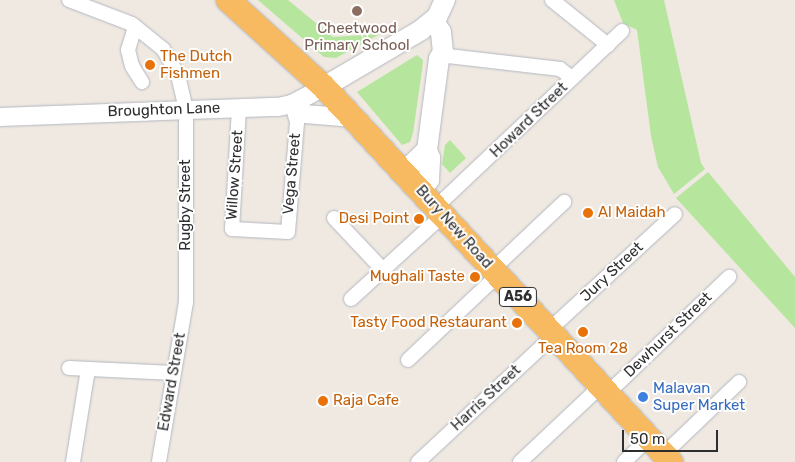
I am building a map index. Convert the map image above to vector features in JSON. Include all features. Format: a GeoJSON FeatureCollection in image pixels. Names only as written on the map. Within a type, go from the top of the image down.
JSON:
{"type":"FeatureCollection","features":[{"type":"Feature","properties":{"kind":"highway","name":"Bury New Road"},"geometry":{"type":"LineString","coordinates":[[228,0],[324,87],[354,118],[661,452]]}},
{"type":"Feature","properties":{"kind":"main road"},"geometry":{"type":"LineString","coordinates":[[324,87],[427,25],[445,0]]}},
{"type":"Feature","properties":{"kind":"main road"},"geometry":{"type":"LineString","coordinates":[[420,189],[429,180],[430,158],[426,150],[439,58],[427,25]]}},
{"type":"Feature","properties":{"kind":"main road"},"geometry":{"type":"LineString","coordinates":[[404,172],[426,150]]}},
{"type":"Feature","properties":{"kind":"street","name":"Rugby Street"},"geometry":{"type":"LineString","coordinates":[[69,0],[135,27],[163,49],[178,76],[186,108],[186,302]]}},
{"type":"Feature","properties":{"kind":"street"},"geometry":{"type":"LineString","coordinates":[[552,0],[608,45]]}},
{"type":"Feature","properties":{"kind":"street"},"geometry":{"type":"LineString","coordinates":[[135,27],[128,50],[132,66],[142,82]]}},
{"type":"Feature","properties":{"kind":"street","name":"Howard Street"},"geometry":{"type":"LineString","coordinates":[[351,299],[383,270],[572,78],[622,31]]}},
{"type":"Feature","properties":{"kind":"street"},"geometry":{"type":"LineString","coordinates":[[439,58],[448,56],[560,70],[572,78]]}},
{"type":"Feature","properties":{"kind":"street","name":"Broughton Lane"},"geometry":{"type":"LineString","coordinates":[[0,117],[186,108],[239,108],[292,104],[324,87]]}},
{"type":"Feature","properties":{"kind":"street"},"geometry":{"type":"LineString","coordinates":[[292,104],[305,114],[354,118]]}},
{"type":"Feature","properties":{"kind":"street","name":"Vega Street"},"geometry":{"type":"LineString","coordinates":[[276,231],[288,232],[297,122],[292,104]]}},
{"type":"Feature","properties":{"kind":"street","name":"Willow Street"},"geometry":{"type":"LineString","coordinates":[[239,108],[232,229],[276,231]]}},
{"type":"Feature","properties":{"kind":"street"},"geometry":{"type":"LineString","coordinates":[[408,360],[564,202]]}},
{"type":"Feature","properties":{"kind":"street","name":"Jury Street"},"geometry":{"type":"LineString","coordinates":[[552,333],[675,214]]}},
{"type":"Feature","properties":{"kind":"street"},"geometry":{"type":"LineString","coordinates":[[334,218],[383,270]]}},
{"type":"Feature","properties":{"kind":"street","name":"Dewhurst Street"},"geometry":{"type":"LineString","coordinates":[[520,462],[604,390],[729,277]]}},
{"type":"Feature","properties":{"kind":"street","name":"Edward Street"},"geometry":{"type":"LineString","coordinates":[[159,462],[186,302]]}},
{"type":"Feature","properties":{"kind":"street","name":"Harris Street"},"geometry":{"type":"LineString","coordinates":[[418,462],[552,333]]}},
{"type":"Feature","properties":{"kind":"street"},"geometry":{"type":"LineString","coordinates":[[69,368],[174,373]]}},
{"type":"Feature","properties":{"kind":"street"},"geometry":{"type":"LineString","coordinates":[[72,462],[88,369]]}},
{"type":"Feature","properties":{"kind":"street"},"geometry":{"type":"LineString","coordinates":[[624,462],[661,452],[739,382]]}},
{"type":"Feature","properties":{"kind":"green space"},"geometry":{"type":"Polygon","coordinates":[[[258,0],[288,0],[333,37],[380,34],[336,58],[324,57],[258,0]]]}},
{"type":"Feature","properties":{"kind":"green space"},"geometry":{"type":"Polygon","coordinates":[[[614,0],[664,0],[701,163],[705,169],[674,194],[658,167],[651,136],[637,30],[623,23],[614,0]]]}},
{"type":"Feature","properties":{"kind":"green space"},"geometry":{"type":"Polygon","coordinates":[[[417,55],[423,60],[413,133],[410,142],[402,145],[357,92],[417,55]]]}},
{"type":"Feature","properties":{"kind":"green space"},"geometry":{"type":"Polygon","coordinates":[[[450,140],[466,158],[450,173],[442,164],[445,145],[450,140]]]}},
{"type":"Feature","properties":{"kind":"green space"},"geometry":{"type":"Polygon","coordinates":[[[708,172],[795,277],[795,328],[676,198],[708,172]]]}},
{"type":"Feature","properties":{"kind":"place","name":"Cheetwood Primary School"},"geometry":{"type":"Point","coordinates":[357,11]}},
{"type":"Feature","properties":{"kind":"place","name":"The Dutch Fishmen"},"geometry":{"type":"Point","coordinates":[150,65]}},
{"type":"Feature","properties":{"kind":"place","name":"Al Maidah"},"geometry":{"type":"Point","coordinates":[588,213]}},
{"type":"Feature","properties":{"kind":"place","name":"Desi Point"},"geometry":{"type":"Point","coordinates":[419,219]}},
{"type":"Feature","properties":{"kind":"place","name":"Mughali Taste"},"geometry":{"type":"Point","coordinates":[475,277]}},
{"type":"Feature","properties":{"kind":"place","name":"Tasty Food Restaurant"},"geometry":{"type":"Point","coordinates":[517,323]}},
{"type":"Feature","properties":{"kind":"place","name":"Tea Room 28"},"geometry":{"type":"Point","coordinates":[583,332]}},
{"type":"Feature","properties":{"kind":"place","name":"Malavan Super Market"},"geometry":{"type":"Point","coordinates":[643,397]}},
{"type":"Feature","properties":{"kind":"place","name":"Raja Cafe"},"geometry":{"type":"Point","coordinates":[323,401]}}]}
